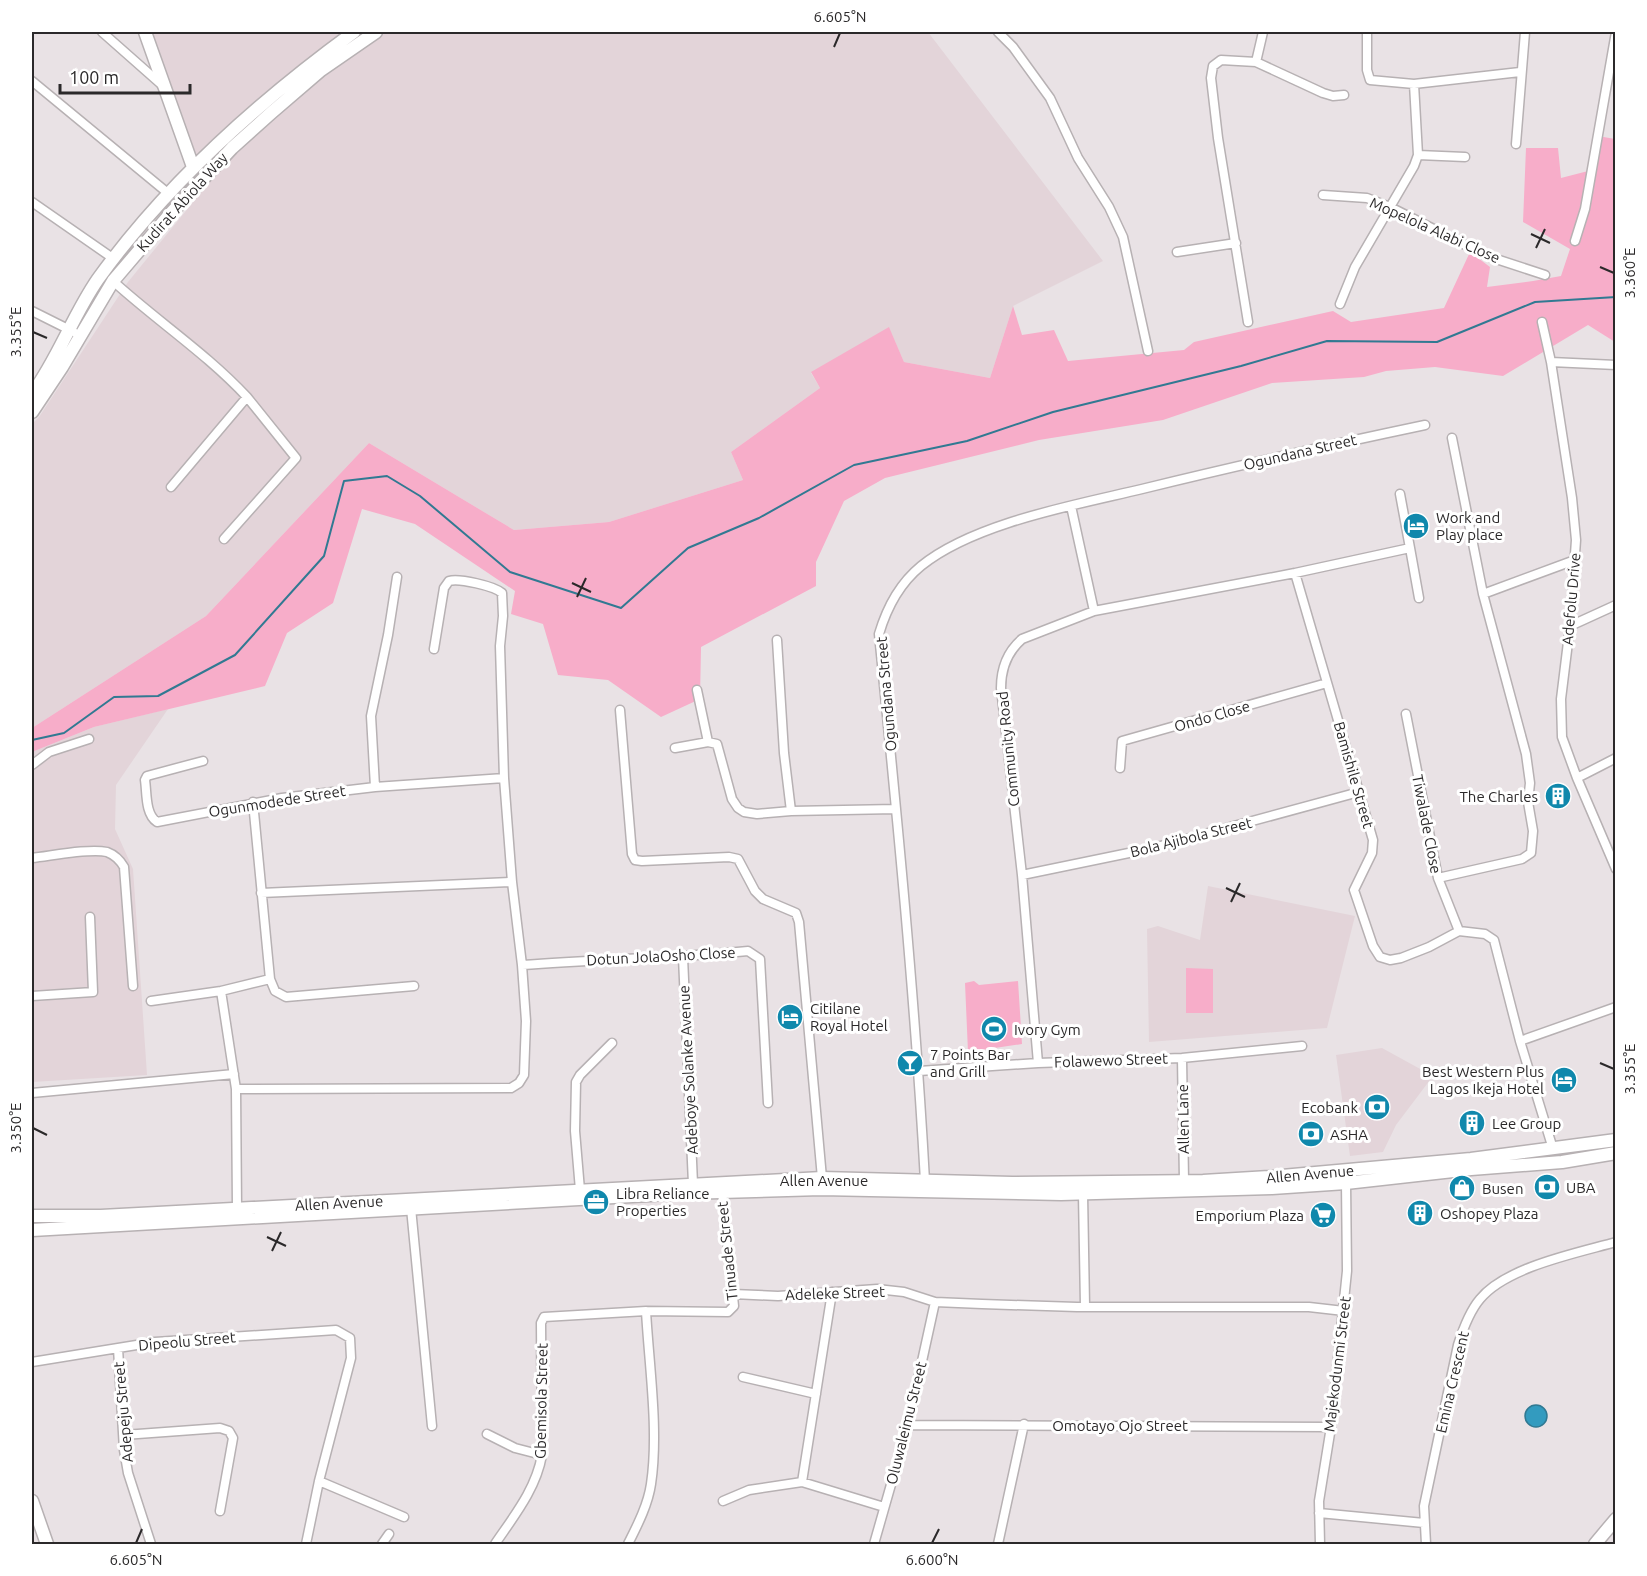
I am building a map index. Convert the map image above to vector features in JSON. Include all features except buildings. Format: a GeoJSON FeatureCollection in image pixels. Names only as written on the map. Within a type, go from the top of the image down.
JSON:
{"type":"FeatureCollection","features":[{"type":"Feature","properties":{"kind":"main road"},"geometry":{"type":"LineString","coordinates":[[145,32],[193,167]]}},
{"type":"Feature","properties":{"kind":"main road","name":"Kudirat Abiola Way"},"geometry":{"type":"LineString","coordinates":[[32,412],[76,332],[84,301],[145,219],[193,167],[235,127],[300,71],[354,32]]}},
{"type":"Feature","properties":{"kind":"main road","name":"Kudirat Abiola Way"},"geometry":{"type":"LineString","coordinates":[[32,394],[113,281],[156,229],[232,148],[321,70],[376,32]]}},
{"type":"Feature","properties":{"kind":"main road","name":"Allen Avenue"},"geometry":{"type":"LineString","coordinates":[[32,1216],[101,1216],[822,1178],[1059,1184],[1269,1177],[1471,1160],[1616,1140]]}},
{"type":"Feature","properties":{"kind":"main road","name":"Allen Avenue"},"geometry":{"type":"LineString","coordinates":[[32,1230],[722,1192],[821,1189],[1083,1194],[1272,1188],[1562,1162],[1616,1153]]}},
{"type":"Feature","properties":{"kind":"main road"},"geometry":{"type":"LineString","coordinates":[[32,1501],[47,1545]]}},
{"type":"Feature","properties":{"kind":"main road"},"geometry":{"type":"LineString","coordinates":[[1594,1545],[1616,1519]]}},
{"type":"Feature","properties":{"kind":"main road"},"geometry":{"type":"LineString","coordinates":[[1605,1545],[1616,1532]]}},
{"type":"Feature","properties":{"kind":"street"},"geometry":{"type":"LineString","coordinates":[[102,32],[166,89]]}},
{"type":"Feature","properties":{"kind":"street"},"geometry":{"type":"LineString","coordinates":[[998,32],[1013,47],[1050,98],[1078,158],[1108,207],[1123,237],[1148,351]]}},
{"type":"Feature","properties":{"kind":"street"},"geometry":{"type":"LineString","coordinates":[[1256,62],[1263,32]]}},
{"type":"Feature","properties":{"kind":"street"},"geometry":{"type":"LineString","coordinates":[[1367,32],[1367,70],[1370,81],[1414,84],[1520,72]]}},
{"type":"Feature","properties":{"kind":"street"},"geometry":{"type":"LineString","coordinates":[[1516,144],[1525,32]]}},
{"type":"Feature","properties":{"kind":"street"},"geometry":{"type":"LineString","coordinates":[[1575,241],[1585,210],[1616,32]]}},
{"type":"Feature","properties":{"kind":"street"},"geometry":{"type":"LineString","coordinates":[[1248,322],[1218,138],[1211,78],[1213,66],[1221,60],[1256,62],[1323,93],[1333,96],[1344,95]]}},
{"type":"Feature","properties":{"kind":"street"},"geometry":{"type":"LineString","coordinates":[[32,81],[169,194]]}},
{"type":"Feature","properties":{"kind":"street"},"geometry":{"type":"LineString","coordinates":[[1340,304],[1355,267],[1418,155],[1414,84]]}},
{"type":"Feature","properties":{"kind":"street"},"geometry":{"type":"LineString","coordinates":[[1418,155],[1465,157]]}},
{"type":"Feature","properties":{"kind":"street","name":"Mopelola Alabi Close"},"geometry":{"type":"LineString","coordinates":[[1323,195],[1367,198],[1390,207],[1488,256],[1545,275]]}},
{"type":"Feature","properties":{"kind":"street"},"geometry":{"type":"LineString","coordinates":[[32,202],[114,259]]}},
{"type":"Feature","properties":{"kind":"street"},"geometry":{"type":"LineString","coordinates":[[1177,252],[1236,243]]}},
{"type":"Feature","properties":{"kind":"street"},"geometry":{"type":"LineString","coordinates":[[113,281],[230,379],[296,458],[224,539]]}},
{"type":"Feature","properties":{"kind":"street"},"geometry":{"type":"LineString","coordinates":[[32,311],[76,332]]}},
{"type":"Feature","properties":{"kind":"street","name":"Adefolu Drive"},"geometry":{"type":"LineString","coordinates":[[1542,322],[1551,362],[1572,498],[1576,540],[1560,717],[1562,737],[1616,869]]}},
{"type":"Feature","properties":{"kind":"street"},"geometry":{"type":"LineString","coordinates":[[1551,362],[1616,365]]}},
{"type":"Feature","properties":{"kind":"street"},"geometry":{"type":"LineString","coordinates":[[171,487],[247,397]]}},
{"type":"Feature","properties":{"kind":"street","name":"Ogundana Street"},"geometry":{"type":"LineString","coordinates":[[925,1180],[919,1071],[879,634],[885,611],[900,587],[921,566],[954,546],[1001,525],[1296,452],[1425,425]]}},
{"type":"Feature","properties":{"kind":"street"},"geometry":{"type":"LineString","coordinates":[[1438,878],[1522,859],[1531,853],[1533,844],[1526,754],[1482,594],[1452,438]]}},
{"type":"Feature","properties":{"kind":"street"},"geometry":{"type":"LineString","coordinates":[[1400,494],[1419,598]]}},
{"type":"Feature","properties":{"kind":"street"},"geometry":{"type":"LineString","coordinates":[[1071,506],[1094,611]]}},
{"type":"Feature","properties":{"kind":"street","name":"Community Road"},"geometry":{"type":"LineString","coordinates":[[1038,1063],[1022,875],[1001,688],[1001,673],[1013,647],[1022,639],[1094,611],[1295,573],[1410,548]]}},
{"type":"Feature","properties":{"kind":"street"},"geometry":{"type":"LineString","coordinates":[[1482,594],[1575,560]]}},
{"type":"Feature","properties":{"kind":"street","name":"Bamishile Street"},"geometry":{"type":"LineString","coordinates":[[1295,573],[1373,840],[1372,853],[1354,890],[1372,946],[1380,957],[1390,960],[1429,947],[1459,931]]}},
{"type":"Feature","properties":{"kind":"street"},"geometry":{"type":"LineString","coordinates":[[375,787],[371,716],[388,635],[397,577]]}},
{"type":"Feature","properties":{"kind":"street"},"geometry":{"type":"LineString","coordinates":[[236,1089],[511,1088],[519,1083],[524,1075],[526,1021],[504,778],[500,646],[503,616],[502,593],[497,589],[455,579],[449,581],[444,588],[434,649]]}},
{"type":"Feature","properties":{"kind":"street"},"geometry":{"type":"LineString","coordinates":[[1570,626],[1616,605]]}},
{"type":"Feature","properties":{"kind":"street"},"geometry":{"type":"LineString","coordinates":[[777,640],[784,753],[791,811]]}},
{"type":"Feature","properties":{"kind":"street","name":"Ondo Close"},"geometry":{"type":"LineString","coordinates":[[1120,768],[1122,741],[1327,683]]}},
{"type":"Feature","properties":{"kind":"street"},"geometry":{"type":"LineString","coordinates":[[697,690],[708,742]]}},
{"type":"Feature","properties":{"kind":"street"},"geometry":{"type":"LineString","coordinates":[[620,710],[632,854],[635,860],[729,857],[738,860],[755,891],[763,899],[796,913],[799,922],[822,1178]]}},
{"type":"Feature","properties":{"kind":"street","name":"Tiwalade Close"},"geometry":{"type":"LineString","coordinates":[[1406,714],[1438,878],[1459,931]]}},
{"type":"Feature","properties":{"kind":"street"},"geometry":{"type":"LineString","coordinates":[[32,765],[50,752],[89,740]]}},
{"type":"Feature","properties":{"kind":"street"},"geometry":{"type":"LineString","coordinates":[[675,748],[708,742],[717,744],[732,799],[744,812],[757,814],[896,809]]}},
{"type":"Feature","properties":{"kind":"street"},"geometry":{"type":"LineString","coordinates":[[1577,778],[1616,758]]}},
{"type":"Feature","properties":{"kind":"street","name":"Ogunmodede Street"},"geometry":{"type":"LineString","coordinates":[[203,761],[147,776],[145,780],[152,818],[158,822],[253,802],[375,787],[504,778]]}},
{"type":"Feature","properties":{"kind":"street","name":"Bola Ajibola Street"},"geometry":{"type":"LineString","coordinates":[[1022,875],[1154,848],[1359,792]]}},
{"type":"Feature","properties":{"kind":"street"},"geometry":{"type":"LineString","coordinates":[[253,802],[270,979],[274,991],[286,997],[414,986]]}},
{"type":"Feature","properties":{"kind":"street"},"geometry":{"type":"LineString","coordinates":[[32,858],[97,851],[114,855],[121,861],[124,867],[133,986]]}},
{"type":"Feature","properties":{"kind":"street"},"geometry":{"type":"LineString","coordinates":[[261,893],[512,882]]}},
{"type":"Feature","properties":{"kind":"street"},"geometry":{"type":"LineString","coordinates":[[32,996],[93,992],[90,917]]}},
{"type":"Feature","properties":{"kind":"street"},"geometry":{"type":"LineString","coordinates":[[1459,931],[1485,934],[1494,940],[1520,1041],[1553,1149]]}},
{"type":"Feature","properties":{"kind":"street","name":"Dotun JolaOsho Close"},"geometry":{"type":"LineString","coordinates":[[522,965],[604,959],[683,957],[748,951],[760,959],[768,1103]]}},
{"type":"Feature","properties":{"kind":"street","name":"Adeboye Solanke Avenue"},"geometry":{"type":"LineString","coordinates":[[683,957],[693,1184]]}},
{"type":"Feature","properties":{"kind":"street"},"geometry":{"type":"LineString","coordinates":[[151,1001],[221,991],[270,979]]}},
{"type":"Feature","properties":{"kind":"street"},"geometry":{"type":"LineString","coordinates":[[221,991],[236,1089],[237,1208]]}},
{"type":"Feature","properties":{"kind":"street"},"geometry":{"type":"LineString","coordinates":[[1520,1041],[1616,1007]]}},
{"type":"Feature","properties":{"kind":"street"},"geometry":{"type":"LineString","coordinates":[[580,1190],[574,1131],[576,1083],[580,1075],[612,1043]]}},
{"type":"Feature","properties":{"kind":"street","name":"Folawewo Street"},"geometry":{"type":"LineString","coordinates":[[919,1071],[1038,1063],[1182,1058],[1302,1047]]}},
{"type":"Feature","properties":{"kind":"street","name":"Allen Lane"},"geometry":{"type":"LineString","coordinates":[[1182,1058],[1184,1181]]}},
{"type":"Feature","properties":{"kind":"street"},"geometry":{"type":"LineString","coordinates":[[32,1093],[234,1074]]}},
{"type":"Feature","properties":{"kind":"street","name":"Majekodunmi Street"},"geometry":{"type":"LineString","coordinates":[[1320,1545],[1319,1501],[1331,1427],[1347,1272],[1346,1183]]}},
{"type":"Feature","properties":{"kind":"street","name":"Tinuade Street"},"geometry":{"type":"LineString","coordinates":[[646,1311],[728,1312],[732,1310],[733,1294],[722,1192]]}},
{"type":"Feature","properties":{"kind":"street"},"geometry":{"type":"LineString","coordinates":[[1083,1194],[1085,1306]]}},
{"type":"Feature","properties":{"kind":"street"},"geometry":{"type":"LineString","coordinates":[[411,1208],[432,1426]]}},
{"type":"Feature","properties":{"kind":"street","name":"Emina Crescent"},"geometry":{"type":"LineString","coordinates":[[1426,1545],[1424,1506],[1458,1345],[1474,1308],[1489,1290],[1541,1262],[1616,1242]]}},
{"type":"Feature","properties":{"kind":"street","name":"Adeleke Street"},"geometry":{"type":"LineString","coordinates":[[733,1294],[778,1296],[886,1290],[904,1292],[935,1302],[1085,1306],[1309,1307],[1344,1311]]}},
{"type":"Feature","properties":{"kind":"street"},"geometry":{"type":"LineString","coordinates":[[802,1482],[832,1292]]}},
{"type":"Feature","properties":{"kind":"street","name":"Oluwaleimu Street"},"geometry":{"type":"LineString","coordinates":[[874,1545],[908,1425],[935,1302]]}},
{"type":"Feature","properties":{"kind":"street"},"geometry":{"type":"LineString","coordinates":[[627,1545],[640,1520],[651,1486],[655,1449],[646,1311]]}},
{"type":"Feature","properties":{"kind":"street","name":"Gbemisola Street"},"geometry":{"type":"LineString","coordinates":[[495,1545],[530,1492],[539,1472],[542,1455],[541,1323],[544,1317],[646,1311]]}},
{"type":"Feature","properties":{"kind":"street","name":"Dipeolu Street"},"geometry":{"type":"LineString","coordinates":[[32,1362],[155,1342],[336,1330],[343,1332],[350,1338],[351,1358],[319,1481]]}},
{"type":"Feature","properties":{"kind":"street","name":"Adepeju Street"},"geometry":{"type":"LineString","coordinates":[[118,1348],[128,1473],[151,1545]]}},
{"type":"Feature","properties":{"kind":"street"},"geometry":{"type":"LineString","coordinates":[[742,1377],[816,1394]]}},
{"type":"Feature","properties":{"kind":"street","name":"Omotayo Ojo Street"},"geometry":{"type":"LineString","coordinates":[[908,1425],[1331,1427]]}},
{"type":"Feature","properties":{"kind":"street"},"geometry":{"type":"LineString","coordinates":[[998,1545],[1024,1425]]}},
{"type":"Feature","properties":{"kind":"street"},"geometry":{"type":"LineString","coordinates":[[124,1435],[220,1428],[229,1431],[233,1438],[220,1511]]}},
{"type":"Feature","properties":{"kind":"street"},"geometry":{"type":"LineString","coordinates":[[488,1434],[515,1448],[542,1455]]}},
{"type":"Feature","properties":{"kind":"street"},"geometry":{"type":"LineString","coordinates":[[306,1545],[319,1481],[404,1517]]}},
{"type":"Feature","properties":{"kind":"street"},"geometry":{"type":"LineString","coordinates":[[723,1501],[749,1490],[802,1482],[884,1506]]}},
{"type":"Feature","properties":{"kind":"street"},"geometry":{"type":"LineString","coordinates":[[1319,1513],[1424,1523]]}},
{"type":"Feature","properties":{"kind":"street"},"geometry":{"type":"LineString","coordinates":[[382,1545],[389,1534]]}},
{"type":"Feature","properties":{"kind":"shaded area"},"geometry":{"type":"Polygon","coordinates":[[[152,32],[928,32],[1103,261],[1013,306],[990,378],[904,362],[889,328],[811,373],[820,388],[731,452],[743,480],[609,522],[514,530],[369,443],[206,616],[32,728],[32,424],[39,417],[128,282],[207,185],[152,32]]]}},
{"type":"Feature","properties":{"kind":"shaded area"},"geometry":{"type":"Polygon","coordinates":[[[1598,136],[1615,139],[1615,342],[1588,325],[1503,376],[1435,367],[1386,371],[1364,377],[1272,383],[1163,420],[1039,440],[885,478],[844,501],[816,562],[816,586],[701,647],[700,699],[661,717],[608,680],[558,675],[543,624],[511,614],[515,591],[415,524],[362,509],[333,603],[287,633],[265,686],[94,727],[32,752],[32,728],[206,616],[369,443],[514,530],[609,522],[743,480],[731,452],[820,388],[811,372],[889,327],[904,362],[990,378],[1013,306],[1022,335],[1054,330],[1068,361],[1184,350],[1194,342],[1333,311],[1351,322],[1444,308],[1470,252],[1490,267],[1487,287],[1561,276],[1570,249],[1523,222],[1526,148],[1558,148],[1561,178],[1592,170],[1598,136]]]}},
{"type":"Feature","properties":{"kind":"shaded area"},"geometry":{"type":"Polygon","coordinates":[[[168,709],[116,785],[115,829],[133,869],[147,1075],[32,1082],[32,752],[94,727],[168,709]]]}},
{"type":"Feature","properties":{"kind":"shaded area"},"geometry":{"type":"Polygon","coordinates":[[[1208,886],[1355,916],[1327,1028],[1149,1042],[1147,929],[1158,926],[1200,940],[1208,886]]]}},
{"type":"Feature","properties":{"kind":"shaded area"},"geometry":{"type":"Polygon","coordinates":[[[1186,968],[1213,969],[1213,1013],[1186,1013],[1186,968]]]}},
{"type":"Feature","properties":{"kind":"shaded area","name":"Ivory Gym"},"geometry":{"type":"Polygon","coordinates":[[[974,981],[979,985],[1018,981],[1022,1044],[968,1052],[965,983],[974,981]]]}},
{"type":"Feature","properties":{"kind":"shaded area","name":"Ecobank"},"geometry":{"type":"Polygon","coordinates":[[[1382,1048],[1433,1076],[1396,1125],[1383,1152],[1350,1156],[1336,1055],[1382,1048]]]}},
{"type":"Feature","properties":{"kind":"water"},"geometry":{"type":"Polygon","coordinates":[[[1536,1405],[1544,1408],[1547,1416],[1544,1424],[1536,1427],[1528,1424],[1525,1416],[1528,1408],[1536,1405]]]}},
{"type":"Feature","properties":{"kind":"waterway"},"geometry":{"type":"LineString","coordinates":[[32,740],[64,733],[114,697],[158,696],[235,655],[324,556],[344,481],[387,476],[420,496],[510,572],[621,608],[688,548],[759,518],[854,465],[967,441],[1053,412],[1241,366],[1327,341],[1437,342],[1535,302],[1616,297]]}},
{"type":"Feature","properties":{"kind":"place","name":"Work and Play place"},"geometry":{"type":"Point","coordinates":[1416,526]}},
{"type":"Feature","properties":{"kind":"place","name":"The Charles"},"geometry":{"type":"Point","coordinates":[1558,796]}},
{"type":"Feature","properties":{"kind":"place","name":"Citilane Royal Hotel"},"geometry":{"type":"Point","coordinates":[790,1017]}},
{"type":"Feature","properties":{"kind":"place","name":"Ivory Gym"},"geometry":{"type":"Point","coordinates":[994,1029]}},
{"type":"Feature","properties":{"kind":"place","name":"7 Points Bar and Grill"},"geometry":{"type":"Point","coordinates":[910,1063]}},
{"type":"Feature","properties":{"kind":"place","name":"Best Western Plus Lagos Ikeja Hotel"},"geometry":{"type":"Point","coordinates":[1564,1080]}},
{"type":"Feature","properties":{"kind":"place","name":"Ecobank"},"geometry":{"type":"Point","coordinates":[1377,1107]}},
{"type":"Feature","properties":{"kind":"place","name":"Lee Group"},"geometry":{"type":"Point","coordinates":[1472,1123]}},
{"type":"Feature","properties":{"kind":"place","name":"ASHA"},"geometry":{"type":"Point","coordinates":[1311,1134]}},
{"type":"Feature","properties":{"kind":"place","name":"UBA"},"geometry":{"type":"Point","coordinates":[1547,1187]}},
{"type":"Feature","properties":{"kind":"place","name":"Busen"},"geometry":{"type":"Point","coordinates":[1462,1188]}},
{"type":"Feature","properties":{"kind":"place","name":"Libra Reliance Properties"},"geometry":{"type":"Point","coordinates":[596,1202]}},
{"type":"Feature","properties":{"kind":"place","name":"Oshopey Plaza"},"geometry":{"type":"Point","coordinates":[1420,1213]}},
{"type":"Feature","properties":{"kind":"place","name":"Emporium Plaza"},"geometry":{"type":"Point","coordinates":[1323,1215]}}]}
